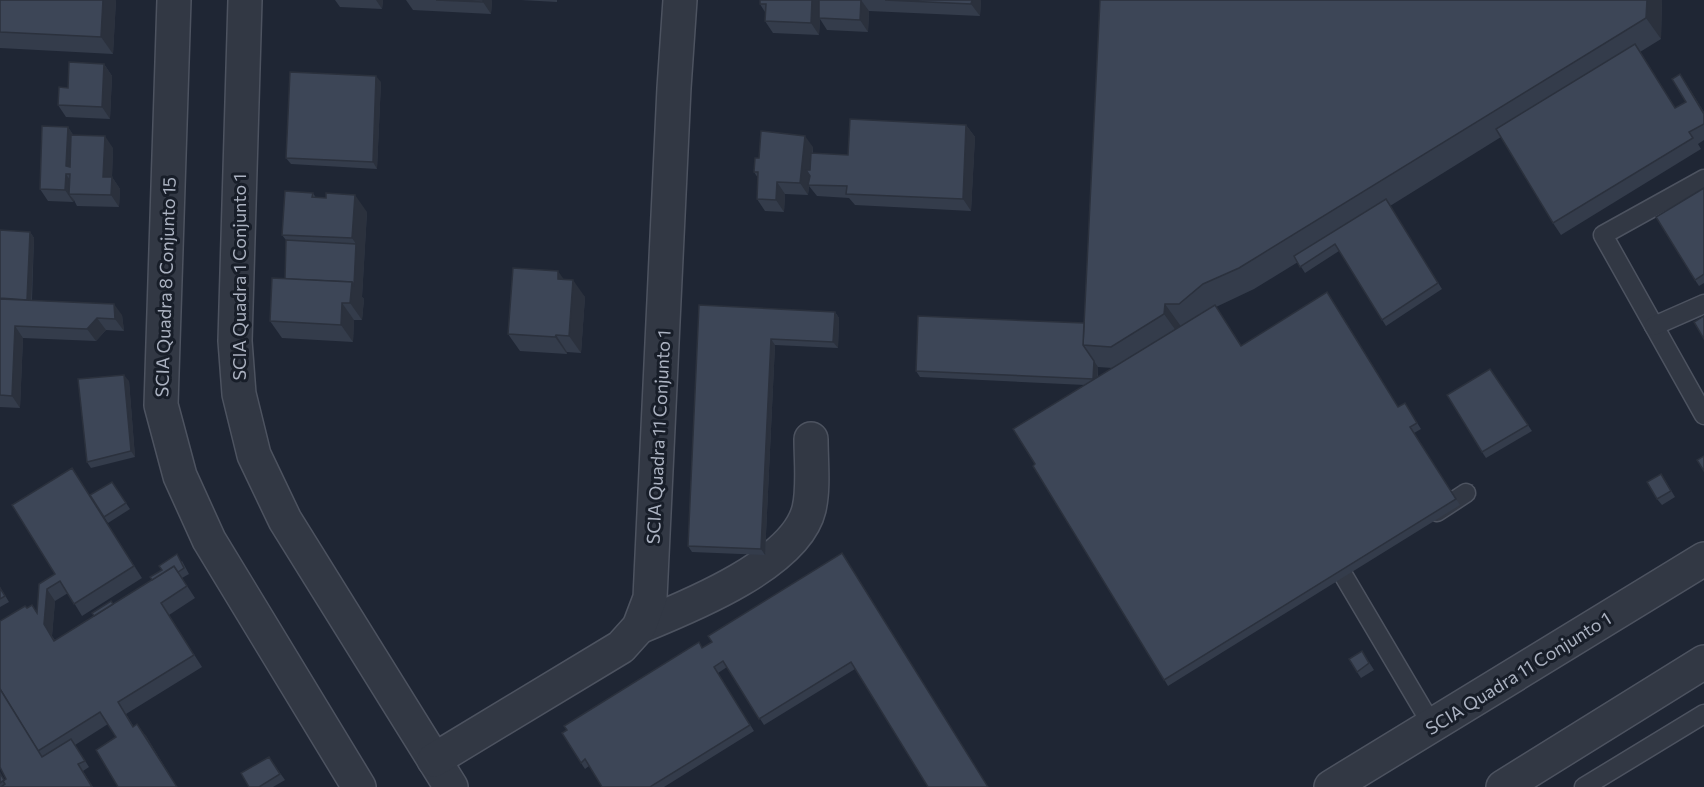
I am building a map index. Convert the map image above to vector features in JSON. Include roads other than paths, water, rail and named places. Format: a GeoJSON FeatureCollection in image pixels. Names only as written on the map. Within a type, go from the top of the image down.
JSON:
{"type":"FeatureCollection","features":[{"type":"Feature","properties":{"kind":"street","name":"SCIA Quadra 8 Conjunto 15"},"geometry":{"type":"LineString","coordinates":[[174,0],[161,405],[180,476],[209,540],[350,784]]}},
{"type":"Feature","properties":{"kind":"street","name":"SCIA Quadra 1 Conjunto 1"},"geometry":{"type":"LineString","coordinates":[[245,0],[235,341],[239,394],[254,455],[285,520],[451,787]]}},
{"type":"Feature","properties":{"kind":"street","name":"SCIA Quadra 11 Conjunto 1"},"geometry":{"type":"LineString","coordinates":[[434,759],[621,647],[639,627],[650,598],[680,0]]}},
{"type":"Feature","properties":{"kind":"street"},"geometry":{"type":"LineString","coordinates":[[639,627],[688,607],[775,558],[800,534],[809,508],[811,439]]}},
{"type":"Feature","properties":{"kind":"street","name":"SCIA Quadra 11 Conjunto 1"},"geometry":{"type":"LineString","coordinates":[[1331,787],[1704,559]]}},
{"type":"Feature","properties":{"kind":"street"},"geometry":{"type":"LineString","coordinates":[[1516,784],[1704,662]]}},
{"type":"Feature","properties":{"kind":"lane"},"geometry":{"type":"LineString","coordinates":[[1704,179],[1603,236],[1704,415]]}},
{"type":"Feature","properties":{"kind":"lane"},"geometry":{"type":"LineString","coordinates":[[1654,326],[1704,304]]}},
{"type":"Feature","properties":{"kind":"lane"},"geometry":{"type":"LineString","coordinates":[[1418,524],[1466,493]]}},
{"type":"Feature","properties":{"kind":"lane"},"geometry":{"type":"LineString","coordinates":[[1324,542],[1432,725]]}},
{"type":"Feature","properties":{"kind":"lane"},"geometry":{"type":"LineString","coordinates":[[1342,573],[1361,561]]}},
{"type":"Feature","properties":{"kind":"lane"},"geometry":{"type":"LineString","coordinates":[[1584,787],[1704,714]]}}]}
